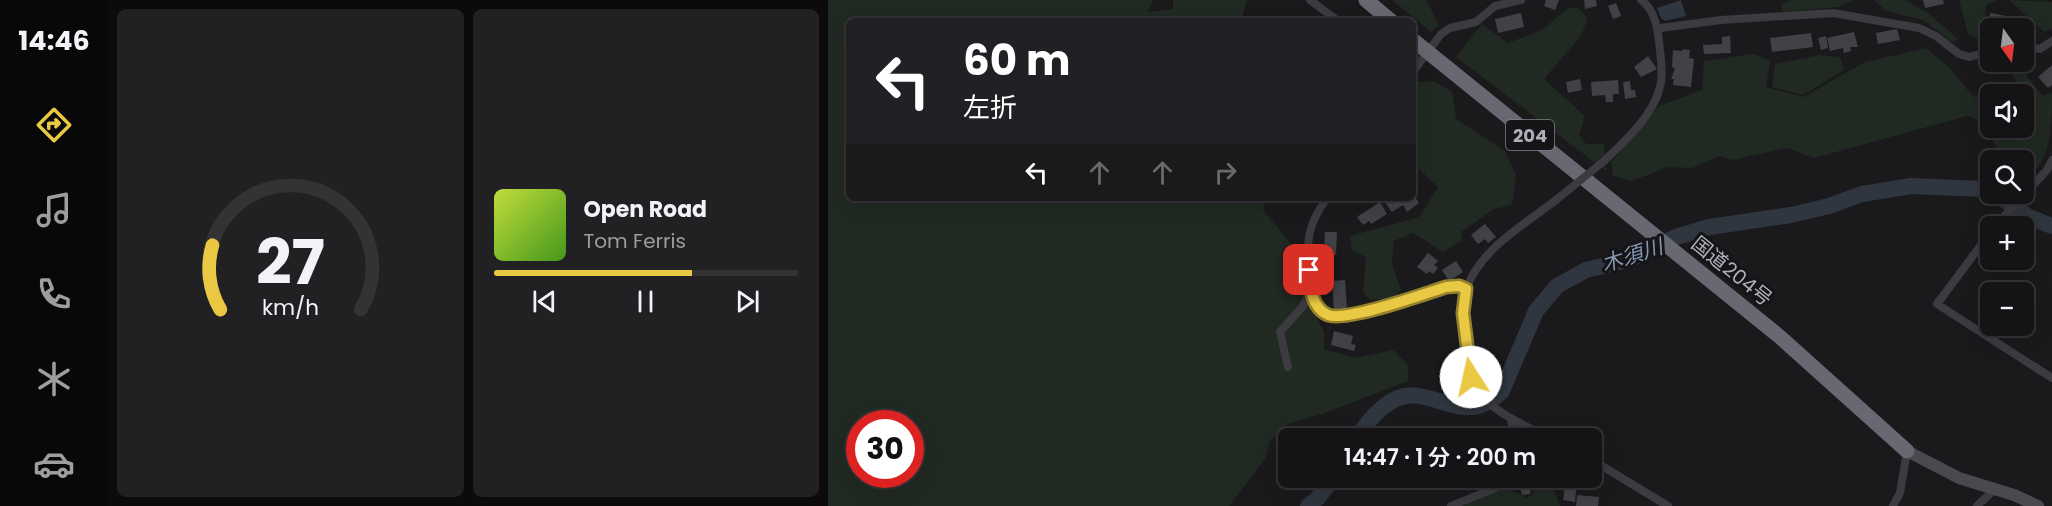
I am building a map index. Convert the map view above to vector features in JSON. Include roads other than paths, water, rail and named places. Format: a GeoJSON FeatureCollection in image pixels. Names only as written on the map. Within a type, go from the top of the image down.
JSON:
{"type":"FeatureCollection","features":[{"type":"Feature","properties":{"kind":"highway"},"geometry":{"type":"LineString","coordinates":[[1366,0],[1387,18]]}},
{"type":"Feature","properties":{"kind":"highway","name":"国道204号"},"geometry":{"type":"LineString","coordinates":[[1416,43],[1780,337],[1907,451]]}},
{"type":"Feature","properties":{"kind":"street"},"geometry":{"type":"LineString","coordinates":[[1310,0],[1334,18]]}},
{"type":"Feature","properties":{"kind":"street"},"geometry":{"type":"LineString","coordinates":[[1416,68],[1441,34],[1450,28],[1476,22],[1495,6],[1521,0]]}},
{"type":"Feature","properties":{"kind":"street"},"geometry":{"type":"LineString","coordinates":[[1530,428],[1496,410],[1479,392],[1471,377],[1463,313],[1466,289],[1483,261],[1498,245],[1628,139],[1650,107],[1660,87],[1660,28],[1645,1]]}},
{"type":"Feature","properties":{"kind":"street"},"geometry":{"type":"LineString","coordinates":[[1660,28],[1721,20],[1833,14],[1919,28],[1936,36],[1959,54],[1969,57],[1980,54]]}},
{"type":"Feature","properties":{"kind":"street"},"geometry":{"type":"LineString","coordinates":[[2034,48],[2040,49],[2052,41]]}},
{"type":"Feature","properties":{"kind":"street"},"geometry":{"type":"LineString","coordinates":[[2003,216],[2047,170],[2052,160]]}},
{"type":"Feature","properties":{"kind":"street"},"geometry":{"type":"LineString","coordinates":[[1325,201],[1310,226],[1306,249],[1311,290],[1317,306],[1328,315],[1341,316],[1404,301],[1446,287],[1459,286],[1466,289]]}},
{"type":"Feature","properties":{"kind":"street"},"geometry":{"type":"LineString","coordinates":[[1980,246],[1936,304],[2052,378]]}},
{"type":"Feature","properties":{"kind":"street"},"geometry":{"type":"LineString","coordinates":[[1288,367],[1280,332],[1303,306],[1311,290]]}},
{"type":"Feature","properties":{"kind":"street"},"geometry":{"type":"LineString","coordinates":[[1511,418],[1512,428]]}},
{"type":"Feature","properties":{"kind":"street"},"geometry":{"type":"LineString","coordinates":[[1893,506],[1900,493],[1907,451],[1940,470],[2038,506]]}},
{"type":"Feature","properties":{"kind":"street"},"geometry":{"type":"LineString","coordinates":[[1602,466],[1668,506]]}},
{"type":"Feature","properties":{"kind":"street"},"geometry":{"type":"LineString","coordinates":[[1450,506],[1494,488]]}},
{"type":"Feature","properties":{"kind":"street"},"geometry":{"type":"LineString","coordinates":[[1977,506],[1995,489]]}},
{"type":"Feature","properties":{"kind":"waterway","name":"木須川"},"geometry":{"type":"LineString","coordinates":[[1365,428],[1383,407],[1409,396],[1419,396],[1462,407],[1481,405],[1491,400],[1502,391],[1536,311],[1557,286],[1586,270],[1631,259],[1676,237],[1709,227],[1791,215],[1829,206],[1862,194],[1911,186],[1980,189]]}},
{"type":"Feature","properties":{"kind":"waterway","name":"木須川"},"geometry":{"type":"LineString","coordinates":[[2010,204],[2029,217],[2052,226]]}},
{"type":"Feature","properties":{"kind":"waterway","name":"木須川"},"geometry":{"type":"LineString","coordinates":[[1308,506],[1326,488]]}}]}
